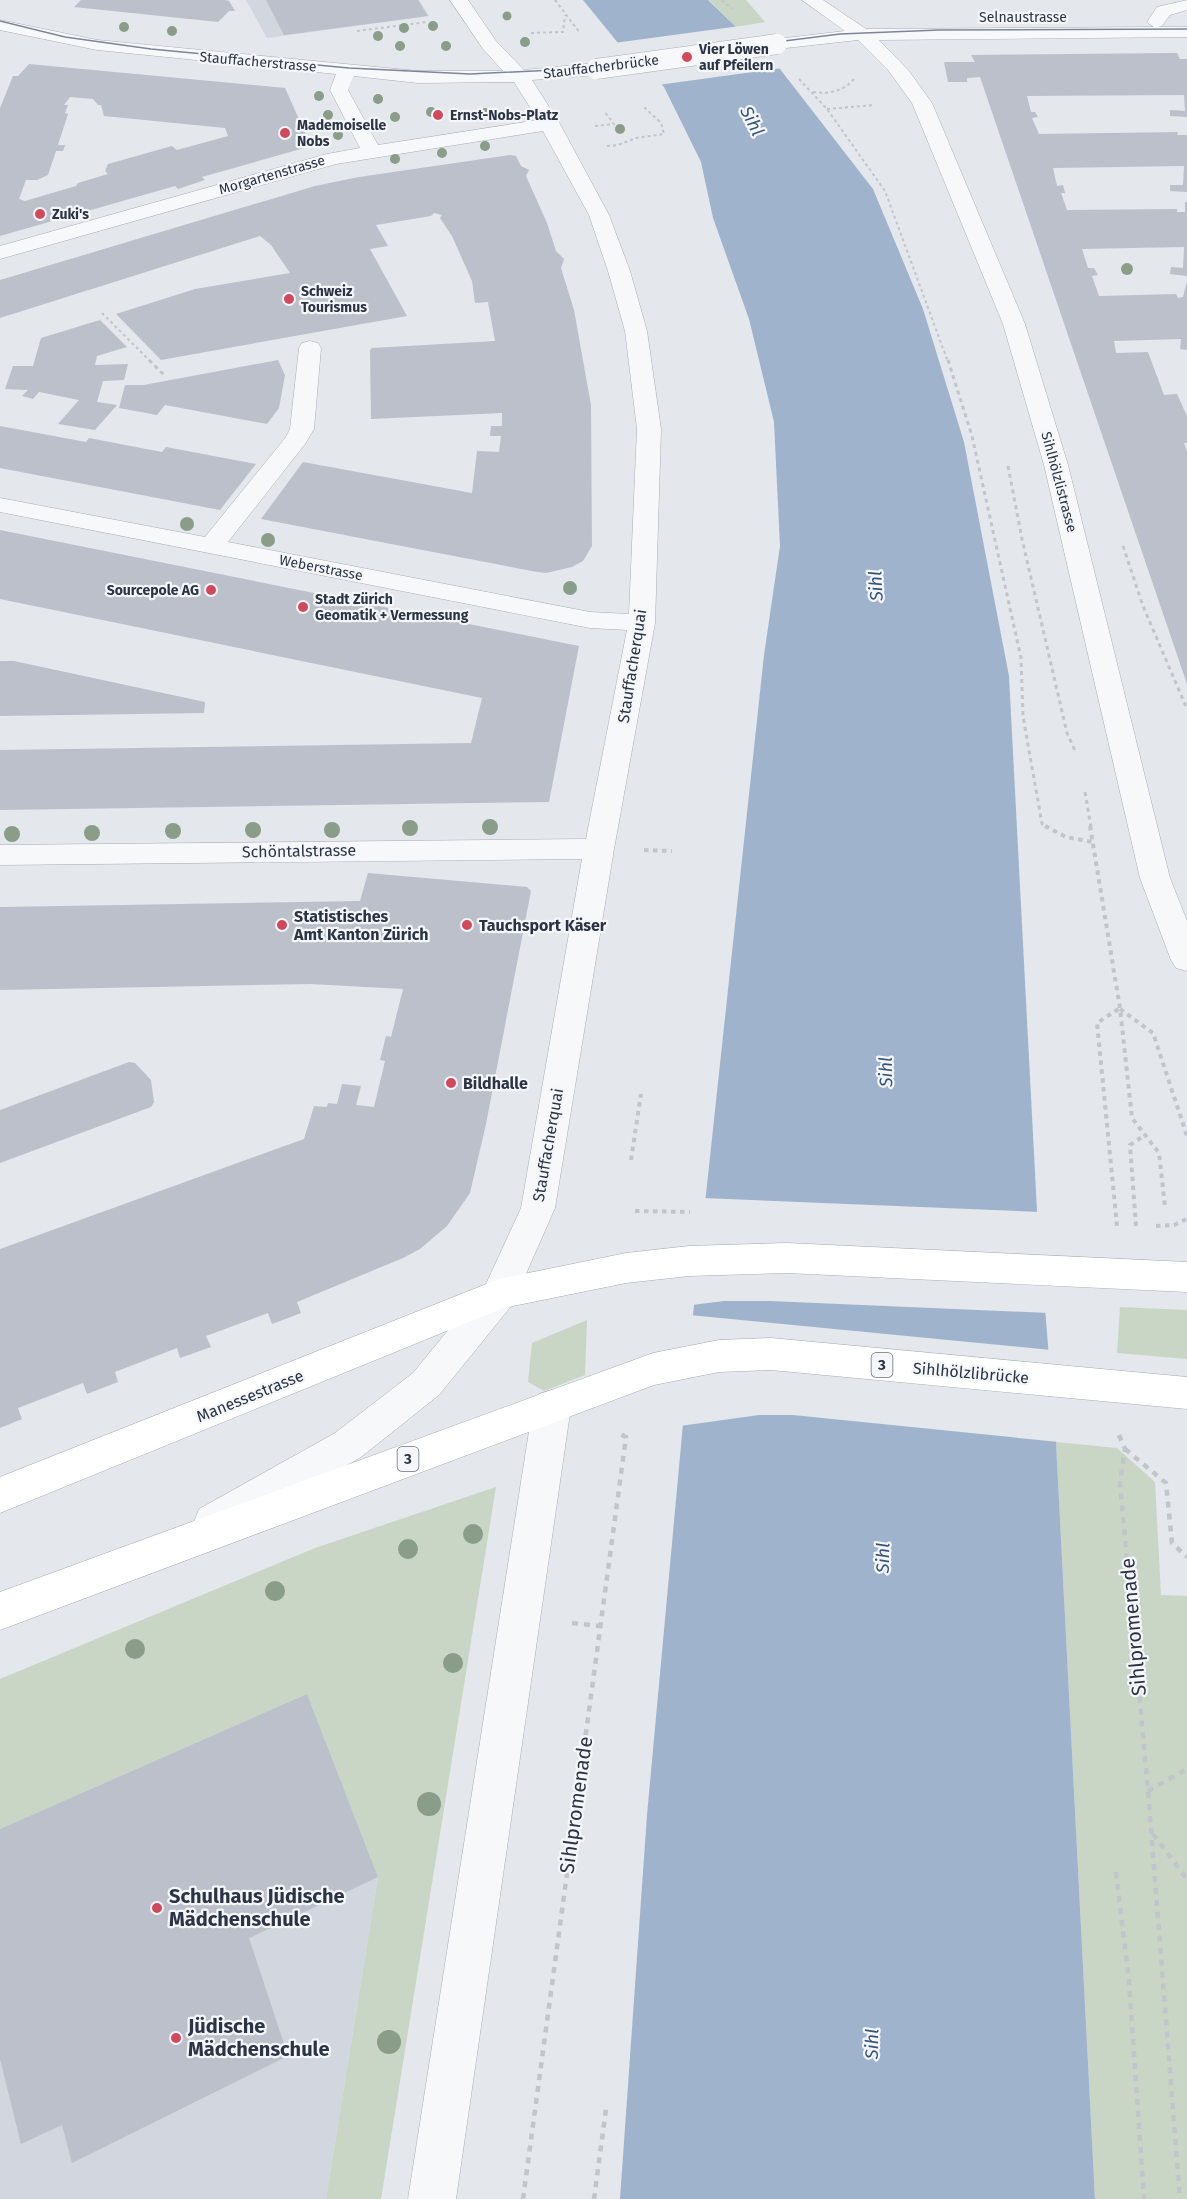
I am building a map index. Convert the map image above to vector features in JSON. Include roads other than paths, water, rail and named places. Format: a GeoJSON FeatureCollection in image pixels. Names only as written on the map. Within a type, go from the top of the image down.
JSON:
{"type":"FeatureCollection","features":[{"type":"Feature","properties":{"kind":"main road","name":"Manessestrasse"},"geometry":{"type":"LineString","coordinates":[[0,1496],[498,1294],[626,1268],[687,1261],[787,1258],[1187,1277]]}},
{"type":"Feature","properties":{"kind":"main road","name":"Sihlhölzlibrücke"},"geometry":{"type":"LineString","coordinates":[[552,1407],[653,1369],[720,1356],[771,1354],[1187,1393]]}},
{"type":"Feature","properties":{"kind":"main road","name":"3"},"geometry":{"type":"LineString","coordinates":[[0,1611],[552,1407]]}},
{"type":"Feature","properties":{"kind":"street","name":"Stauffacherquai"},"geometry":{"type":"LineString","coordinates":[[459,0],[489,45],[519,76],[550,124],[599,215],[619,271],[636,331],[649,429],[642,623],[599,849],[538,1208],[498,1294]]}},
{"type":"Feature","properties":{"kind":"street","name":"Selnaustrasse"},"geometry":{"type":"LineString","coordinates":[[811,0],[862,34],[922,46],[1161,44],[1187,37]]}},
{"type":"Feature","properties":{"kind":"street"},"geometry":{"type":"LineString","coordinates":[[1156,22],[1163,11],[1187,4]]}},
{"type":"Feature","properties":{"kind":"street","name":"Selnaustrasse"},"geometry":{"type":"LineString","coordinates":[[862,34],[874,26],[902,18],[1098,17],[1156,22],[1187,31]]}},
{"type":"Feature","properties":{"kind":"street","name":"Stauffacherstrasse"},"geometry":{"type":"LineString","coordinates":[[0,25],[28,33],[141,50],[448,78],[519,76]]}},
{"type":"Feature","properties":{"kind":"street","name":"Selnaustrasse"},"geometry":{"type":"LineString","coordinates":[[862,34],[1187,31]]}},
{"type":"Feature","properties":{"kind":"street"},"geometry":{"type":"LineString","coordinates":[[9,46],[28,33]]}},
{"type":"Feature","properties":{"kind":"street","name":"Stauffacherbrücke"},"geometry":{"type":"LineString","coordinates":[[519,76],[596,69],[862,34]]}},
{"type":"Feature","properties":{"kind":"street","name":"Sihlhölzlistrasse"},"geometry":{"type":"LineString","coordinates":[[862,34],[894,62],[912,85],[922,104],[1014,324],[1056,465],[1155,878],[1187,960]]}},
{"type":"Feature","properties":{"kind":"street"},"geometry":{"type":"LineString","coordinates":[[347,70],[339,90],[371,150]]}},
{"type":"Feature","properties":{"kind":"street","name":"Morgartenstrasse"},"geometry":{"type":"LineString","coordinates":[[0,253],[334,158],[371,150],[550,124]]}},
{"type":"Feature","properties":{"kind":"street"},"geometry":{"type":"LineString","coordinates":[[211,546],[297,439],[302,429],[310,348]]}},
{"type":"Feature","properties":{"kind":"street","name":"Weberstrasse"},"geometry":{"type":"LineString","coordinates":[[0,505],[590,620],[642,623]]}},
{"type":"Feature","properties":{"kind":"street","name":"Schöntalstrasse"},"geometry":{"type":"LineString","coordinates":[[0,855],[599,849]]}},
{"type":"Feature","properties":{"kind":"street"},"geometry":{"type":"LineString","coordinates":[[164,1550],[348,1445],[426,1384],[498,1294]]}},
{"type":"Feature","properties":{"kind":"street"},"geometry":{"type":"LineString","coordinates":[[432,2199],[552,1407]]}},
{"type":"Feature","properties":{"kind":"water","name":"Sihl"},"geometry":{"type":"Polygon","coordinates":[[[583,0],[708,0],[780,69],[873,189],[923,309],[964,442],[1009,676],[1037,1211],[1056,1442],[1095,2199],[620,2199],[647,1815],[693,1315],[764,655],[780,546],[774,422],[749,319],[713,218],[701,162],[664,87],[618,43],[583,0]]]}},
{"type":"Feature","properties":{"kind":"tram line"},"geometry":{"type":"LineString","coordinates":[[0,21],[65,37],[151,49],[349,68],[470,74],[554,70],[840,34],[939,30],[1187,29]]}},
{"type":"Feature","properties":{"kind":"place","name":"Vier Löwen auf Pfeilern"},"geometry":{"type":"Point","coordinates":[687,57]}},
{"type":"Feature","properties":{"kind":"place","name":"Ernst-Nobs-Platz"},"geometry":{"type":"Point","coordinates":[438,115]}},
{"type":"Feature","properties":{"kind":"place","name":"Mademoiselle Nobs"},"geometry":{"type":"Point","coordinates":[285,133]}},
{"type":"Feature","properties":{"kind":"place","name":"Zuki's"},"geometry":{"type":"Point","coordinates":[40,214]}},
{"type":"Feature","properties":{"kind":"place","name":"Schweiz Tourismus"},"geometry":{"type":"Point","coordinates":[289,299]}},
{"type":"Feature","properties":{"kind":"place","name":"Sourcepole AG"},"geometry":{"type":"Point","coordinates":[211,590]}},
{"type":"Feature","properties":{"kind":"place","name":"Stadt Zürich Geomatik + Vermessung"},"geometry":{"type":"Point","coordinates":[303,607]}},
{"type":"Feature","properties":{"kind":"place","name":"Statistisches Amt Kanton Zürich"},"geometry":{"type":"Point","coordinates":[282,925]}},
{"type":"Feature","properties":{"kind":"place","name":"Tauchsport Käser"},"geometry":{"type":"Point","coordinates":[467,925]}},
{"type":"Feature","properties":{"kind":"place","name":"Bildhalle"},"geometry":{"type":"Point","coordinates":[451,1083]}},
{"type":"Feature","properties":{"kind":"place","name":"Schulhaus Jüdische Mädchenschule"},"geometry":{"type":"Point","coordinates":[157,1908]}},
{"type":"Feature","properties":{"kind":"place","name":"Jüdische Mädchenschule"},"geometry":{"type":"Point","coordinates":[176,2038]}}]}
